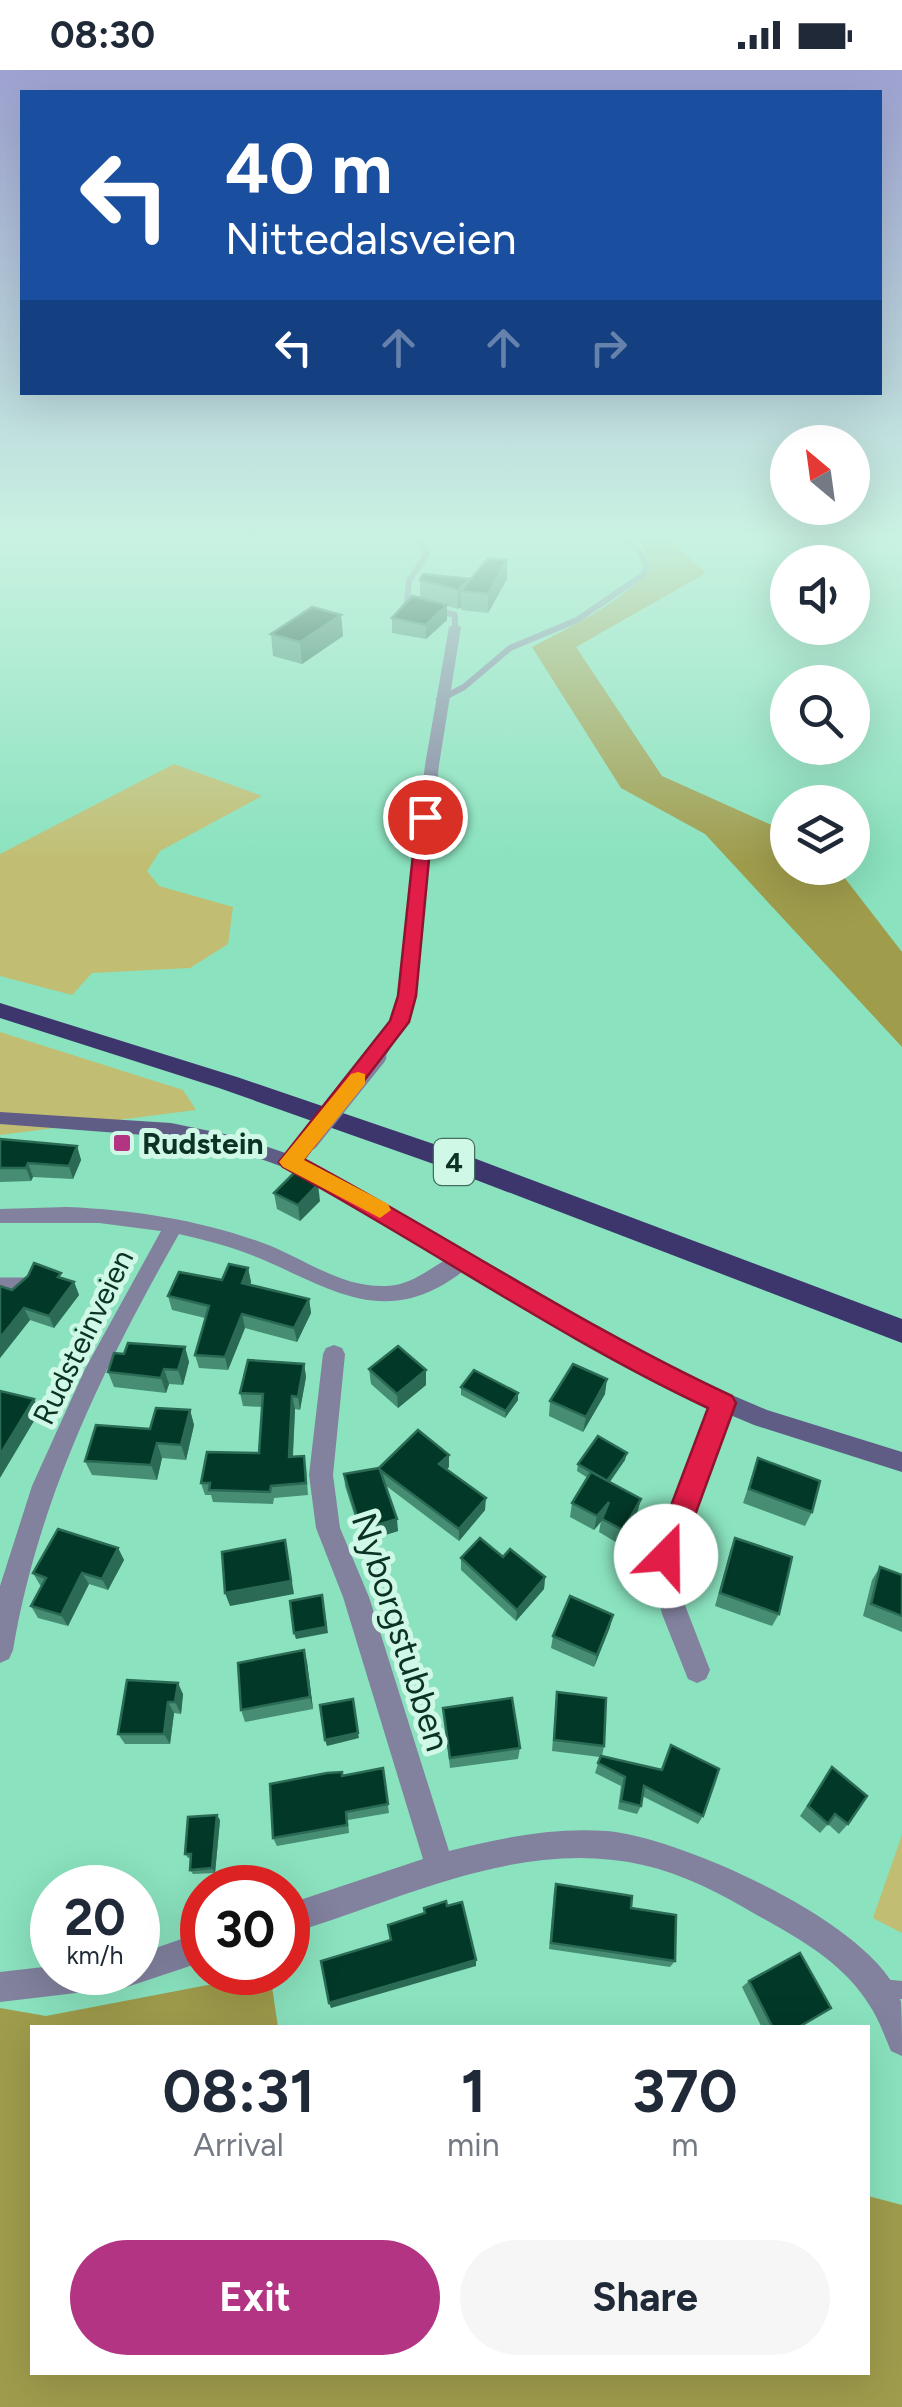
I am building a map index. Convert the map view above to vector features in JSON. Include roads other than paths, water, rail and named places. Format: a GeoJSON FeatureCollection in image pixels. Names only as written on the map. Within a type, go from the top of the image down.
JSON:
{"type":"FeatureCollection","features":[{"type":"Feature","properties":{"kind":"highway","name":"4"},"geometry":{"type":"LineString","coordinates":[[0,996],[407,1128],[712,1238],[902,1312]]}},
{"type":"Feature","properties":{"kind":"highway","name":"4"},"geometry":{"type":"LineString","coordinates":[[0,1010],[492,1175],[902,1330]]}},
{"type":"Feature","properties":{"kind":"main road"},"geometry":{"type":"LineString","coordinates":[[0,1118],[171,1130],[239,1144],[290,1162],[632,1361],[723,1403],[902,1462]]}},
{"type":"Feature","properties":{"kind":"street"},"geometry":{"type":"LineString","coordinates":[[290,1162],[400,1022],[407,996],[439,700],[451,644]]}},
{"type":"Feature","properties":{"kind":"street","name":"Rudsteinveien"},"geometry":{"type":"LineString","coordinates":[[0,1216],[79,1214],[152,1219],[276,1256],[370,1294],[408,1293],[441,1278],[463,1260]]}},
{"type":"Feature","properties":{"kind":"street","name":"Rudsteinveien"},"geometry":{"type":"LineString","coordinates":[[0,1650],[5,1608],[38,1500],[109,1344],[175,1224]]}},
{"type":"Feature","properties":{"kind":"street","name":"Nyborgstubben"},"geometry":{"type":"LineString","coordinates":[[334,1354],[321,1476],[328,1528],[356,1597],[440,1868]]}},
{"type":"Feature","properties":{"kind":"street"},"geometry":{"type":"LineString","coordinates":[[697,1670],[674,1617],[665,1579],[666,1556],[723,1403]]}},
{"type":"Feature","properties":{"kind":"street"},"geometry":{"type":"LineString","coordinates":[[310,1912],[440,1868],[506,1852],[604,1845],[650,1853],[732,1884],[826,1937],[890,1989],[902,2040]]}},
{"type":"Feature","properties":{"kind":"street"},"geometry":{"type":"LineString","coordinates":[[0,1987],[30,1983]]}},
{"type":"Feature","properties":{"kind":"lane"},"geometry":{"type":"LineString","coordinates":[[439,700],[474,680],[520,644]]}},
{"type":"Feature","properties":{"kind":"lane"},"geometry":{"type":"LineString","coordinates":[[0,1284],[26,1283]]}},
{"type":"Feature","properties":{"kind":"place","name":"Rudstein"},"geometry":{"type":"Point","coordinates":[122,1143]}}]}
